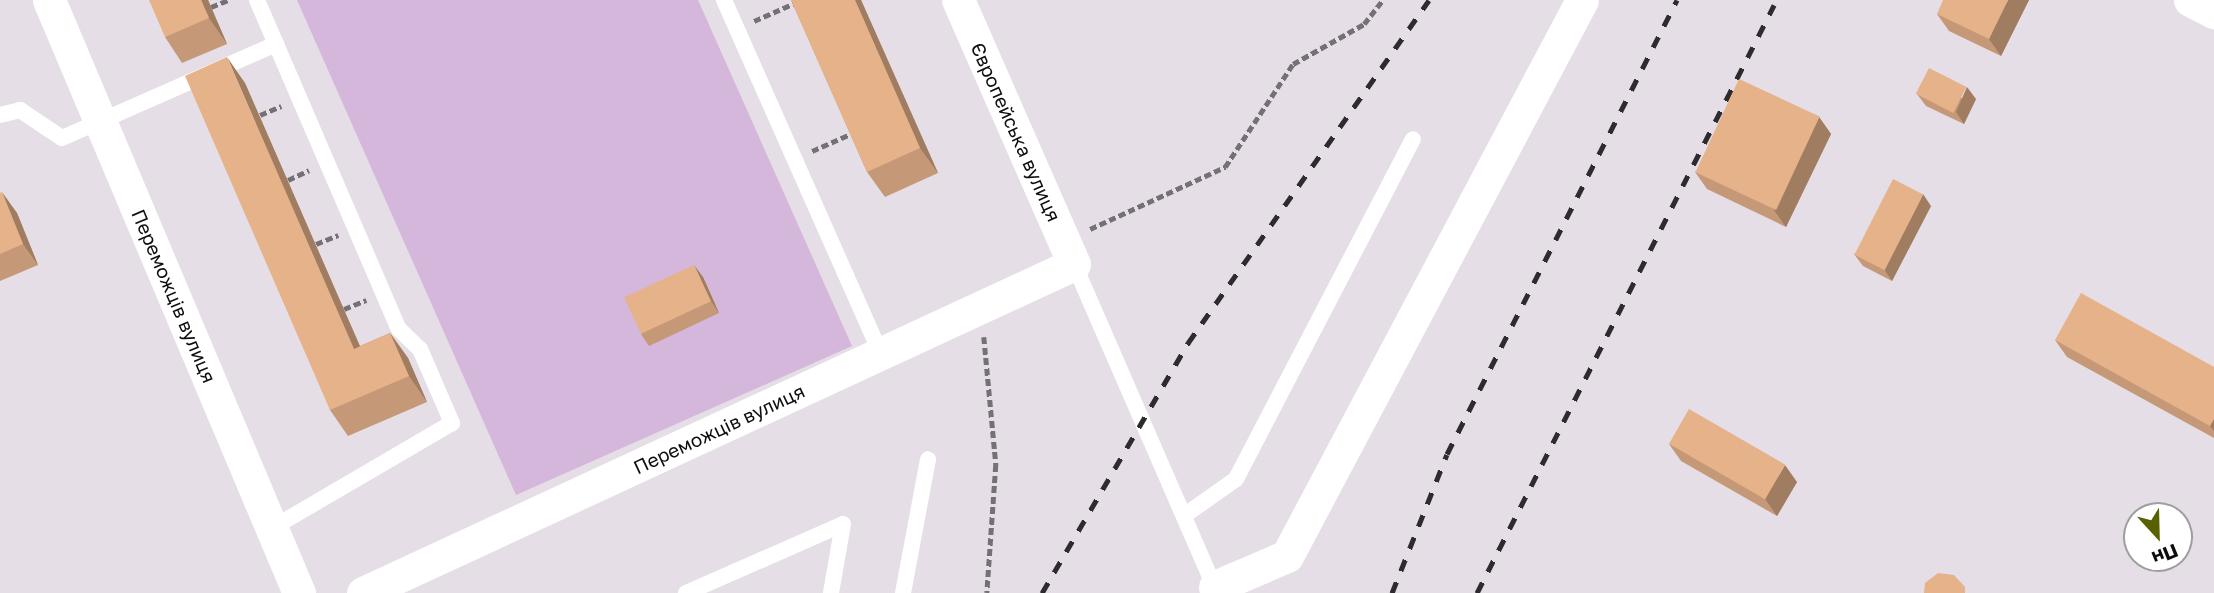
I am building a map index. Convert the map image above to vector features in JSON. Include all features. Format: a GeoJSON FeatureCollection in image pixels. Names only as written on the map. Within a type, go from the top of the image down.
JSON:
{"type":"FeatureCollection","features":[{"type":"Feature","properties":{"kind":"street","name":"Переможців вулиця"},"geometry":{"type":"LineString","coordinates":[[49,0],[299,593]]}},
{"type":"Feature","properties":{"kind":"street","name":"Європейська вулиця"},"geometry":{"type":"LineString","coordinates":[[958,0],[1069,252]]}},
{"type":"Feature","properties":{"kind":"street"},"geometry":{"type":"LineString","coordinates":[[1216,590],[1287,556],[1582,0]]}},
{"type":"Feature","properties":{"kind":"street"},"geometry":{"type":"LineString","coordinates":[[2190,0],[2214,12]]}},
{"type":"Feature","properties":{"kind":"street","name":"Переможців вулиця"},"geometry":{"type":"LineString","coordinates":[[363,593],[979,309],[1069,252]]}},
{"type":"Feature","properties":{"kind":"lane"},"geometry":{"type":"LineString","coordinates":[[257,0],[399,329],[420,349],[452,423],[272,528]]}},
{"type":"Feature","properties":{"kind":"lane"},"geometry":{"type":"LineString","coordinates":[[724,0],[881,354]]}},
{"type":"Feature","properties":{"kind":"lane"},"geometry":{"type":"LineString","coordinates":[[0,116],[20,110],[62,138],[276,44]]}},
{"type":"Feature","properties":{"kind":"lane"},"geometry":{"type":"LineString","coordinates":[[1185,515],[1236,479],[1413,139]]}},
{"type":"Feature","properties":{"kind":"lane"},"geometry":{"type":"LineString","coordinates":[[1069,252],[1216,590]]}},
{"type":"Feature","properties":{"kind":"lane"},"geometry":{"type":"LineString","coordinates":[[903,593],[928,458]]}},
{"type":"Feature","properties":{"kind":"lane"},"geometry":{"type":"LineString","coordinates":[[686,593],[843,524],[831,593]]}},
{"type":"Feature","properties":{"kind":"lane"},"geometry":{"type":"LineString","coordinates":[[728,593],[731,573]]}},
{"type":"Feature","properties":{"kind":"path"},"geometry":{"type":"LineString","coordinates":[[211,7],[228,0]]}},
{"type":"Feature","properties":{"kind":"path"},"geometry":{"type":"LineString","coordinates":[[1069,252],[1225,167],[1293,64],[1364,24],[1383,0]]}},
{"type":"Feature","properties":{"kind":"path"},"geometry":{"type":"LineString","coordinates":[[737,29],[798,1]]}},
{"type":"Feature","properties":{"kind":"path"},"geometry":{"type":"LineString","coordinates":[[795,159],[856,132]]}},
{"type":"Feature","properties":{"kind":"path"},"geometry":{"type":"LineString","coordinates":[[979,309],[992,378],[996,465],[987,593]]}},
{"type":"Feature","properties":{"kind":"shaded area"},"geometry":{"type":"Polygon","coordinates":[[[297,0],[698,0],[852,346],[516,495],[297,0]]]}},
{"type":"Feature","properties":{"kind":"building"},"geometry":{"type":"Polygon","coordinates":[[[149,0],[201,0],[209,18],[165,37],[149,0]]]}},
{"type":"Feature","properties":{"kind":"building"},"geometry":{"type":"Polygon","coordinates":[[[791,0],[855,0],[920,148],[867,172],[791,0]]]}},
{"type":"Feature","properties":{"kind":"building"},"geometry":{"type":"Polygon","coordinates":[[[1943,0],[2008,0],[1989,39],[1937,14],[1943,0]]]}},
{"type":"Feature","properties":{"kind":"building"},"geometry":{"type":"Polygon","coordinates":[[[227,57],[354,349],[390,333],[409,376],[330,410],[185,76],[227,57]]]}},
{"type":"Feature","properties":{"kind":"building"},"geometry":{"type":"Polygon","coordinates":[[[1929,68],[1966,87],[1953,113],[1916,94],[1929,68]]]}},
{"type":"Feature","properties":{"kind":"building"},"geometry":{"type":"Polygon","coordinates":[[[1739,79],[1820,117],[1776,210],[1695,172],[1739,79]]]}},
{"type":"Feature","properties":{"kind":"building"},"geometry":{"type":"Polygon","coordinates":[[[1893,179],[1923,194],[1885,270],[1854,255],[1893,179]]]}},
{"type":"Feature","properties":{"kind":"building"},"geometry":{"type":"Polygon","coordinates":[[[2,192],[23,244],[0,254],[0,193],[2,192]]]}},
{"type":"Feature","properties":{"kind":"building"},"geometry":{"type":"Polygon","coordinates":[[[694,265],[711,301],[641,334],[624,298],[694,265]]]}},
{"type":"Feature","properties":{"kind":"building"},"geometry":{"type":"Polygon","coordinates":[[[2081,293],[2214,367],[2214,419],[2210,426],[2055,340],[2081,293]]]}},
{"type":"Feature","properties":{"kind":"building"},"geometry":{"type":"Polygon","coordinates":[[[1689,409],[1785,464],[1765,499],[1669,444],[1689,409]]]}},
{"type":"Feature","properties":{"kind":"building"},"geometry":{"type":"Polygon","coordinates":[[[1938,573],[1954,575],[1965,587],[1965,593],[1924,593],[1925,583],[1938,573]]]}},
{"type":"Feature","properties":{"kind":"railway"},"geometry":{"type":"LineString","coordinates":[[1042,593],[1188,343],[1429,0]]}},
{"type":"Feature","properties":{"kind":"railway"},"geometry":{"type":"LineString","coordinates":[[1392,593],[1447,454],[1677,0]]}},
{"type":"Feature","properties":{"kind":"railway"},"geometry":{"type":"LineString","coordinates":[[1477,593],[1774,5]]}}]}
